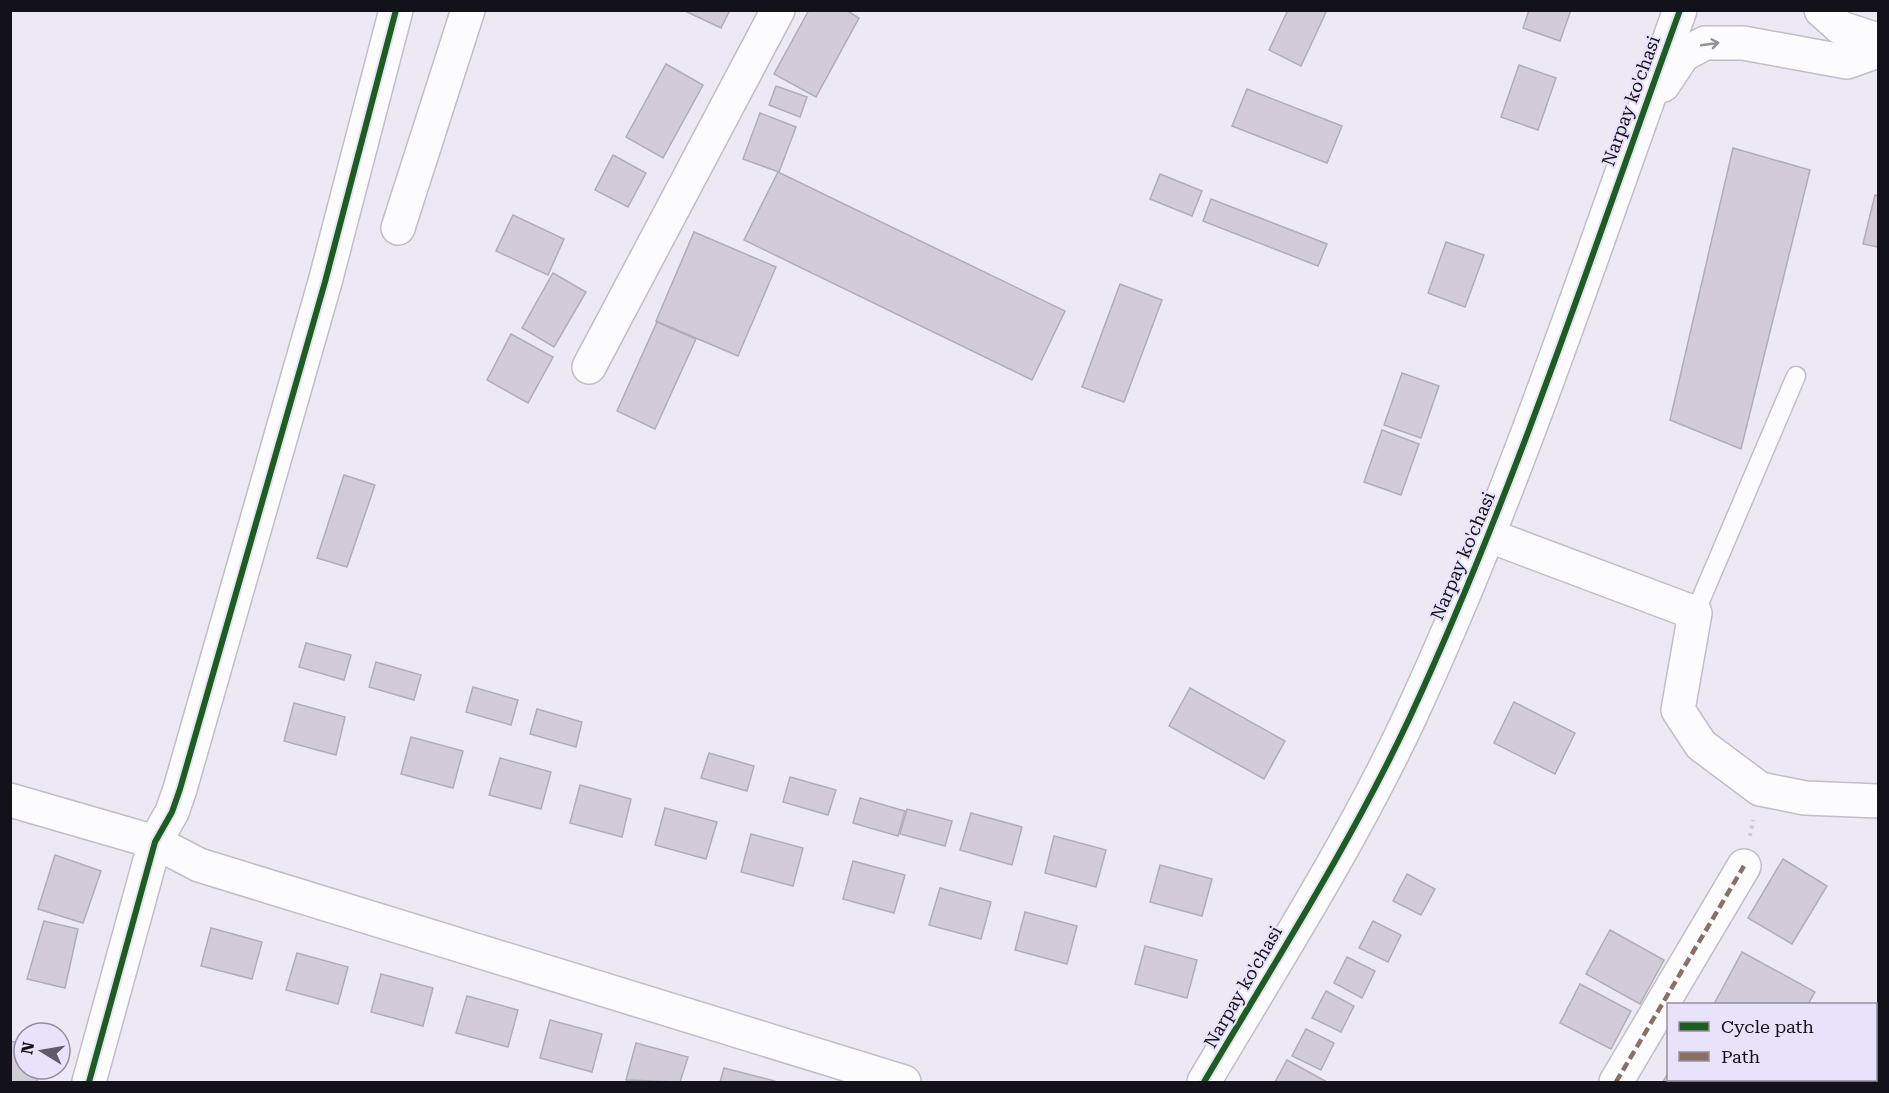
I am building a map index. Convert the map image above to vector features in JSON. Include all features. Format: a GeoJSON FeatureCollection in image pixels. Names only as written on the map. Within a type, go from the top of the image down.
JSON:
{"type":"FeatureCollection","features":[{"type":"Feature","properties":{"kind":"street"},"geometry":{"type":"LineString","coordinates":[[89,1083],[155,842],[172,812],[180,789],[325,282],[396,10]]}},
{"type":"Feature","properties":{"kind":"street"},"geometry":{"type":"LineString","coordinates":[[398,228],[468,10]]}},
{"type":"Feature","properties":{"kind":"street"},"geometry":{"type":"LineString","coordinates":[[589,368],[778,10]]}},
{"type":"Feature","properties":{"kind":"street","name":"Narpay ko'chasi"},"geometry":{"type":"LineString","coordinates":[[1204,1083],[1359,819],[1409,718],[1490,536],[1680,10]]}},
{"type":"Feature","properties":{"kind":"street"},"geometry":{"type":"LineString","coordinates":[[1821,10],[1841,28],[1878,40]]}},
{"type":"Feature","properties":{"kind":"street"},"geometry":{"type":"LineString","coordinates":[[1643,113],[1683,55],[1705,43],[1743,43],[1847,62],[1878,51]]}},
{"type":"Feature","properties":{"kind":"street"},"geometry":{"type":"LineString","coordinates":[[1490,536],[1695,613],[1678,710],[1701,745],[1760,789],[1805,798],[1878,801]]}},
{"type":"Feature","properties":{"kind":"street"},"geometry":{"type":"LineString","coordinates":[[10,800],[155,842],[199,866],[904,1083]]}},
{"type":"Feature","properties":{"kind":"street"},"geometry":{"type":"LineString","coordinates":[[1616,1083],[1744,867]]}},
{"type":"Feature","properties":{"kind":"lane"},"geometry":{"type":"LineString","coordinates":[[1695,613],[1796,376]]}},
{"type":"Feature","properties":{"kind":"building"},"geometry":{"type":"Polygon","coordinates":[[[683,10],[730,10],[721,28],[683,10]]]}},
{"type":"Feature","properties":{"kind":"building"},"geometry":{"type":"Polygon","coordinates":[[[809,10],[846,10],[859,18],[816,97],[774,74],[809,10]]]}},
{"type":"Feature","properties":{"kind":"building"},"geometry":{"type":"Polygon","coordinates":[[[1288,10],[1327,10],[1301,66],[1269,50],[1288,10]]]}},
{"type":"Feature","properties":{"kind":"building"},"geometry":{"type":"Polygon","coordinates":[[[1529,10],[1571,10],[1560,41],[1523,28],[1529,10]]]}},
{"type":"Feature","properties":{"kind":"building"},"geometry":{"type":"Polygon","coordinates":[[[666,64],[703,85],[663,158],[626,137],[666,64]]]}},
{"type":"Feature","properties":{"kind":"building"},"geometry":{"type":"Polygon","coordinates":[[[1519,65],[1556,78],[1538,130],[1501,117],[1519,65]]]}},
{"type":"Feature","properties":{"kind":"building"},"geometry":{"type":"Polygon","coordinates":[[[776,86],[807,97],[800,117],[769,105],[776,86]]]}},
{"type":"Feature","properties":{"kind":"building"},"geometry":{"type":"Polygon","coordinates":[[[1247,89],[1342,126],[1327,163],[1232,126],[1247,89]]]}},
{"type":"Feature","properties":{"kind":"building"},"geometry":{"type":"Polygon","coordinates":[[[760,113],[796,127],[779,172],[743,159],[760,113]]]}},
{"type":"Feature","properties":{"kind":"building"},"geometry":{"type":"Polygon","coordinates":[[[1733,148],[1810,170],[1741,449],[1670,420],[1733,148]]]}},
{"type":"Feature","properties":{"kind":"building"},"geometry":{"type":"Polygon","coordinates":[[[613,155],[646,173],[628,207],[595,190],[613,155]]]}},
{"type":"Feature","properties":{"kind":"building"},"geometry":{"type":"Polygon","coordinates":[[[778,172],[1065,311],[1032,380],[744,240],[778,172]]]}},
{"type":"Feature","properties":{"kind":"building"},"geometry":{"type":"Polygon","coordinates":[[[1160,174],[1202,191],[1192,216],[1150,199],[1160,174]]]}},
{"type":"Feature","properties":{"kind":"building"},"geometry":{"type":"Polygon","coordinates":[[[1875,195],[1878,196],[1878,247],[1863,244],[1875,195]]]}},
{"type":"Feature","properties":{"kind":"building"},"geometry":{"type":"Polygon","coordinates":[[[1211,199],[1327,244],[1318,266],[1203,221],[1211,199]]]}},
{"type":"Feature","properties":{"kind":"building"},"geometry":{"type":"Polygon","coordinates":[[[513,215],[564,239],[548,275],[496,251],[513,215]]]}},
{"type":"Feature","properties":{"kind":"building"},"geometry":{"type":"Polygon","coordinates":[[[694,232],[776,267],[738,356],[656,321],[694,232]]]}},
{"type":"Feature","properties":{"kind":"building"},"geometry":{"type":"Polygon","coordinates":[[[1446,242],[1484,255],[1465,307],[1428,293],[1446,242]]]}},
{"type":"Feature","properties":{"kind":"building"},"geometry":{"type":"Polygon","coordinates":[[[553,273],[586,292],[554,347],[522,328],[553,273]]]}},
{"type":"Feature","properties":{"kind":"building"},"geometry":{"type":"Polygon","coordinates":[[[1120,284],[1162,300],[1124,402],[1082,387],[1120,284]]]}},
{"type":"Feature","properties":{"kind":"building"},"geometry":{"type":"Polygon","coordinates":[[[657,322],[696,339],[655,429],[617,411],[657,322]]]}},
{"type":"Feature","properties":{"kind":"building"},"geometry":{"type":"Polygon","coordinates":[[[511,334],[553,357],[528,403],[487,380],[511,334]]]}},
{"type":"Feature","properties":{"kind":"building"},"geometry":{"type":"Polygon","coordinates":[[[1402,373],[1439,386],[1421,438],[1384,425],[1402,373]]]}},
{"type":"Feature","properties":{"kind":"building"},"geometry":{"type":"Polygon","coordinates":[[[1382,430],[1419,444],[1401,495],[1364,482],[1382,430]]]}},
{"type":"Feature","properties":{"kind":"building"},"geometry":{"type":"Polygon","coordinates":[[[344,475],[375,485],[347,567],[317,558],[344,475]]]}},
{"type":"Feature","properties":{"kind":"building"},"geometry":{"type":"Polygon","coordinates":[[[306,643],[351,655],[344,680],[299,667],[306,643]]]}},
{"type":"Feature","properties":{"kind":"building"},"geometry":{"type":"Polygon","coordinates":[[[376,662],[421,675],[414,700],[369,687],[376,662]]]}},
{"type":"Feature","properties":{"kind":"building"},"geometry":{"type":"Polygon","coordinates":[[[473,687],[518,700],[511,725],[466,712],[473,687]]]}},
{"type":"Feature","properties":{"kind":"building"},"geometry":{"type":"Polygon","coordinates":[[[1190,688],[1285,741],[1264,779],[1169,726],[1190,688]]]}},
{"type":"Feature","properties":{"kind":"building"},"geometry":{"type":"Polygon","coordinates":[[[1514,702],[1575,733],[1555,774],[1494,743],[1514,702]]]}},
{"type":"Feature","properties":{"kind":"building"},"geometry":{"type":"Polygon","coordinates":[[[294,703],[345,717],[336,755],[284,741],[294,703]]]}},
{"type":"Feature","properties":{"kind":"building"},"geometry":{"type":"Polygon","coordinates":[[[537,709],[582,722],[576,747],[530,734],[537,709]]]}},
{"type":"Feature","properties":{"kind":"building"},"geometry":{"type":"Polygon","coordinates":[[[411,737],[463,751],[453,788],[401,774],[411,737]]]}},
{"type":"Feature","properties":{"kind":"building"},"geometry":{"type":"Polygon","coordinates":[[[709,753],[754,766],[747,791],[701,778],[709,753]]]}},
{"type":"Feature","properties":{"kind":"building"},"geometry":{"type":"Polygon","coordinates":[[[500,758],[551,772],[541,809],[489,795],[500,758]]]}},
{"type":"Feature","properties":{"kind":"building"},"geometry":{"type":"Polygon","coordinates":[[[790,777],[836,790],[828,815],[783,802],[790,777]]]}},
{"type":"Feature","properties":{"kind":"building"},"geometry":{"type":"Polygon","coordinates":[[[580,785],[631,799],[622,837],[570,823],[580,785]]]}},
{"type":"Feature","properties":{"kind":"building"},"geometry":{"type":"Polygon","coordinates":[[[860,798],[905,811],[898,836],[853,823],[860,798]]]}},
{"type":"Feature","properties":{"kind":"building"},"geometry":{"type":"Polygon","coordinates":[[[665,808],[717,822],[706,859],[655,845],[665,808]]]}},
{"type":"Feature","properties":{"kind":"building"},"geometry":{"type":"Polygon","coordinates":[[[907,809],[952,821],[945,846],[900,834],[907,809]]]}},
{"type":"Feature","properties":{"kind":"building"},"geometry":{"type":"Polygon","coordinates":[[[971,813],[1022,827],[1012,865],[960,850],[971,813]]]}},
{"type":"Feature","properties":{"kind":"building"},"geometry":{"type":"Polygon","coordinates":[[[751,834],[803,848],[793,886],[741,872],[751,834]]]}},
{"type":"Feature","properties":{"kind":"building"},"geometry":{"type":"Polygon","coordinates":[[[1054,836],[1106,850],[1096,887],[1045,873],[1054,836]]]}},
{"type":"Feature","properties":{"kind":"building"},"geometry":{"type":"Polygon","coordinates":[[[55,855],[101,871],[83,923],[38,909],[55,855]]]}},
{"type":"Feature","properties":{"kind":"building"},"geometry":{"type":"Polygon","coordinates":[[[1783,859],[1827,886],[1792,944],[1748,918],[1783,859]]]}},
{"type":"Feature","properties":{"kind":"building"},"geometry":{"type":"Polygon","coordinates":[[[853,861],[905,875],[894,913],[843,899],[853,861]]]}},
{"type":"Feature","properties":{"kind":"building"},"geometry":{"type":"Polygon","coordinates":[[[1160,865],[1212,879],[1202,916],[1150,902],[1160,865]]]}},
{"type":"Feature","properties":{"kind":"building"},"geometry":{"type":"Polygon","coordinates":[[[1407,874],[1435,889],[1421,915],[1393,901],[1407,874]]]}},
{"type":"Feature","properties":{"kind":"building"},"geometry":{"type":"Polygon","coordinates":[[[940,888],[991,902],[981,939],[929,925],[940,888]]]}},
{"type":"Feature","properties":{"kind":"building"},"geometry":{"type":"Polygon","coordinates":[[[1025,912],[1077,926],[1067,964],[1015,950],[1025,912]]]}},
{"type":"Feature","properties":{"kind":"building"},"geometry":{"type":"Polygon","coordinates":[[[44,921],[78,929],[65,988],[27,979],[44,921]]]}},
{"type":"Feature","properties":{"kind":"building"},"geometry":{"type":"Polygon","coordinates":[[[1373,921],[1401,935],[1388,962],[1359,948],[1373,921]]]}},
{"type":"Feature","properties":{"kind":"building"},"geometry":{"type":"Polygon","coordinates":[[[211,928],[262,942],[252,979],[201,966],[211,928]]]}},
{"type":"Feature","properties":{"kind":"building"},"geometry":{"type":"Polygon","coordinates":[[[1610,930],[1664,960],[1640,1004],[1586,974],[1610,930]]]}},
{"type":"Feature","properties":{"kind":"building"},"geometry":{"type":"Polygon","coordinates":[[[1145,946],[1197,960],[1187,998],[1135,984],[1145,946]]]}},
{"type":"Feature","properties":{"kind":"building"},"geometry":{"type":"Polygon","coordinates":[[[1742,952],[1815,992],[1809,1003],[1715,1003],[1742,952]]]}},
{"type":"Feature","properties":{"kind":"building"},"geometry":{"type":"Polygon","coordinates":[[[297,953],[348,967],[338,1004],[286,990],[297,953]]]}},
{"type":"Feature","properties":{"kind":"building"},"geometry":{"type":"Polygon","coordinates":[[[1347,957],[1375,971],[1362,998],[1334,983],[1347,957]]]}},
{"type":"Feature","properties":{"kind":"building"},"geometry":{"type":"Polygon","coordinates":[[[381,974],[433,988],[423,1026],[371,1012],[381,974]]]}},
{"type":"Feature","properties":{"kind":"building"},"geometry":{"type":"Polygon","coordinates":[[[1580,984],[1631,1011],[1611,1049],[1560,1023],[1580,984]]]}},
{"type":"Feature","properties":{"kind":"building"},"geometry":{"type":"Polygon","coordinates":[[[1326,991],[1354,1006],[1341,1032],[1312,1018],[1326,991]]]}},
{"type":"Feature","properties":{"kind":"building"},"geometry":{"type":"Polygon","coordinates":[[[467,996],[518,1010],[508,1047],[456,1033],[467,996]]]}},
{"type":"Feature","properties":{"kind":"building"},"geometry":{"type":"Polygon","coordinates":[[[550,1020],[602,1034],[592,1072],[540,1058],[550,1020]]]}},
{"type":"Feature","properties":{"kind":"building"},"geometry":{"type":"Polygon","coordinates":[[[1306,1029],[1334,1043],[1321,1070],[1292,1056],[1306,1029]]]}},
{"type":"Feature","properties":{"kind":"building"},"geometry":{"type":"Polygon","coordinates":[[[10,1041],[12,1041],[12,1081],[37,1081],[10,1082],[10,1041]]]}},
{"type":"Feature","properties":{"kind":"building"},"geometry":{"type":"Polygon","coordinates":[[[636,1043],[688,1057],[680,1082],[626,1080],[636,1043]]]}},
{"type":"Feature","properties":{"kind":"building"},"geometry":{"type":"Polygon","coordinates":[[[1287,1060],[1327,1082],[1275,1082],[1287,1060]]]}},
{"type":"Feature","properties":{"kind":"building"},"geometry":{"type":"Polygon","coordinates":[[[724,1068],[775,1081],[775,1082],[720,1082],[724,1068]]]}},
{"type":"Feature","properties":{"kind":"building"},"geometry":{"type":"Polygon","coordinates":[[[1667,1075],[1667,1081],[1742,1081],[1663,1082],[1667,1075]]]}},
{"type":"Feature","properties":{"kind":"marked path"},"geometry":{"type":"LineString","coordinates":[[1616,1082],[1744,866]]}},
{"type":"Feature","properties":{"kind":"cycle path"},"geometry":{"type":"LineString","coordinates":[[89,1082],[155,842],[172,812],[180,789],[325,282],[396,10]]}},
{"type":"Feature","properties":{"kind":"cycle path"},"geometry":{"type":"LineString","coordinates":[[1204,1082],[1312,902],[1363,810],[1410,717],[1449,631],[1519,455],[1680,10]]}}]}
